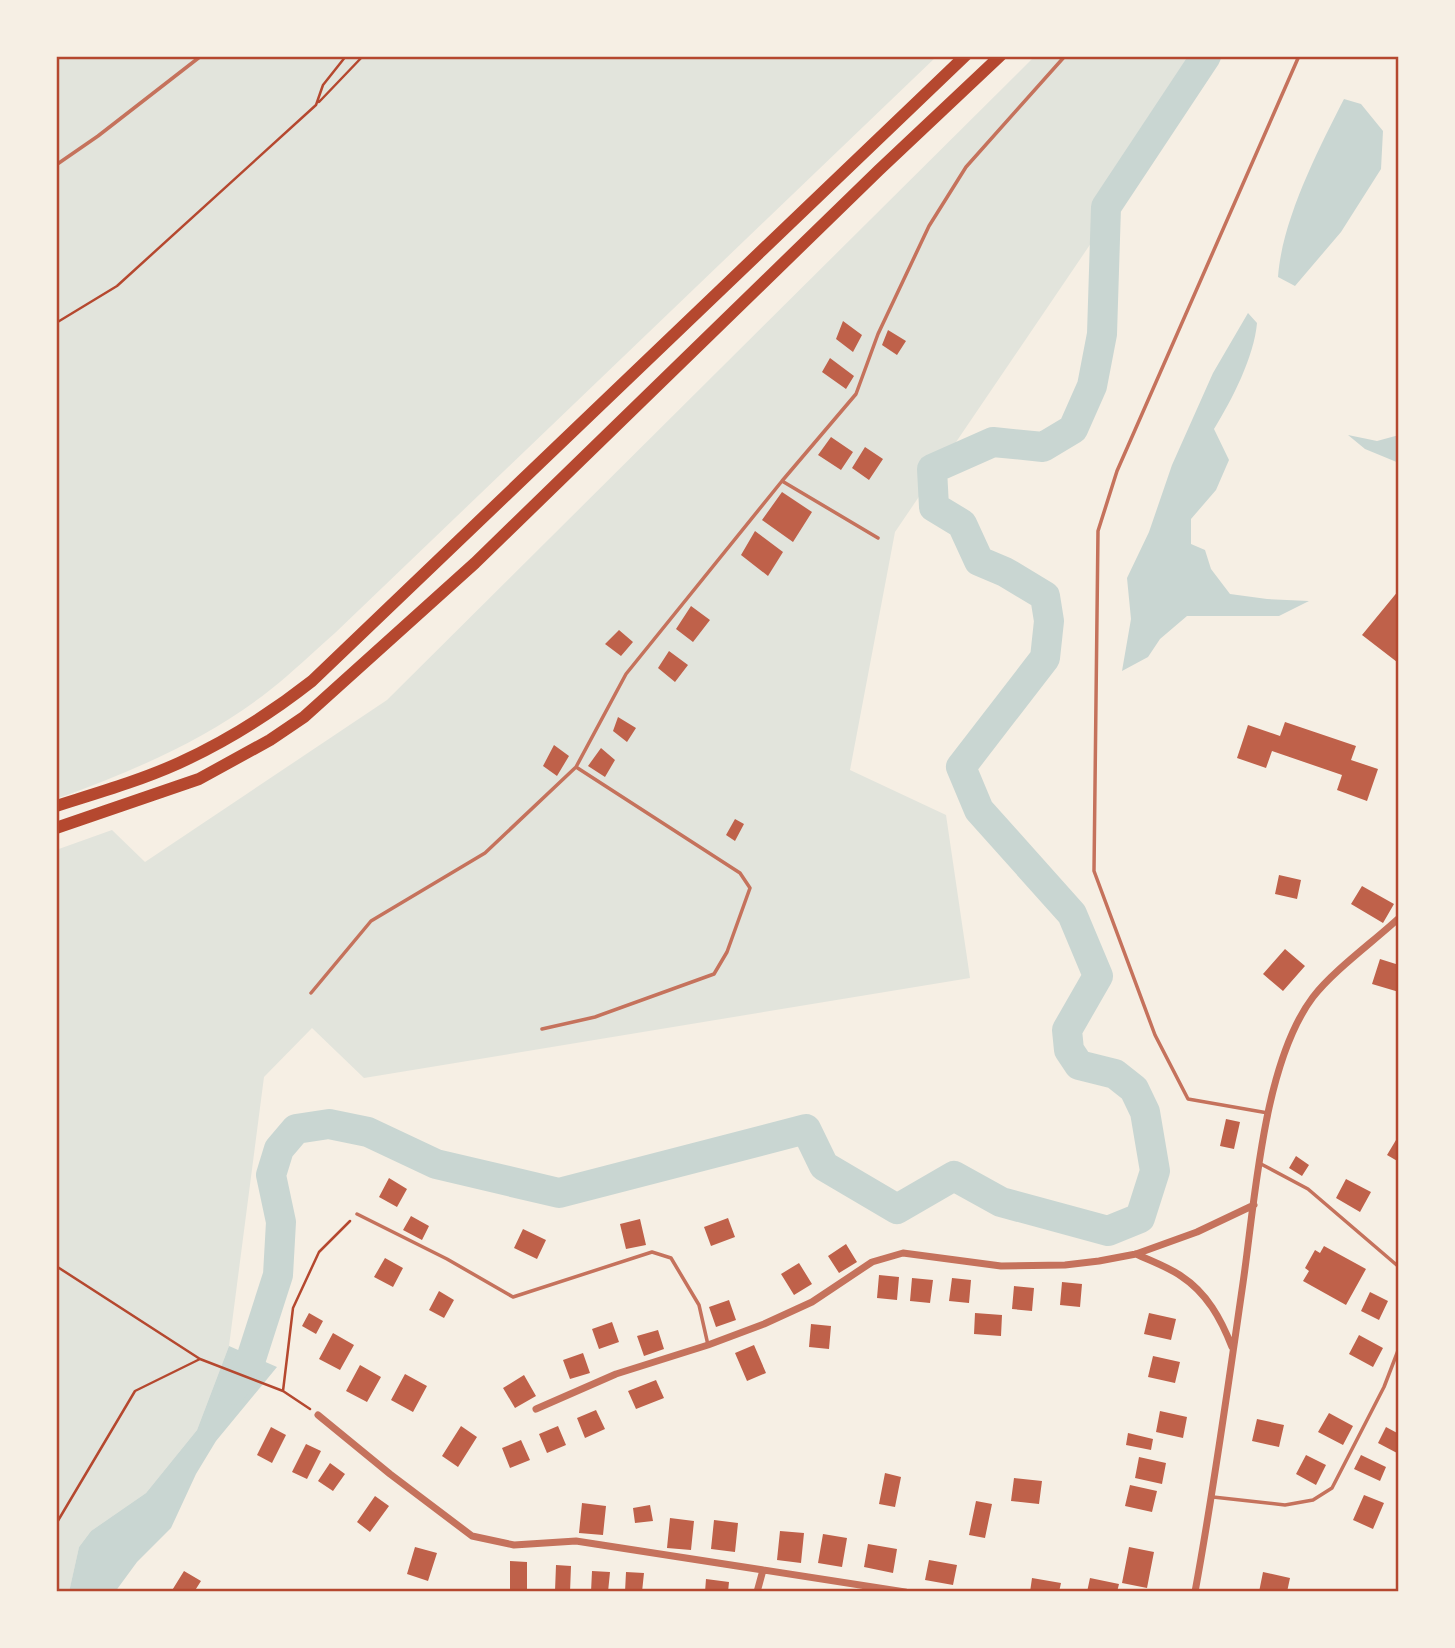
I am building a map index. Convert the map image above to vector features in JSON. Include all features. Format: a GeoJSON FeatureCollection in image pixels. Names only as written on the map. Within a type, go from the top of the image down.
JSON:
{"type":"FeatureCollection","features":[{"type":"Feature","properties":{"kind":"main road"},"geometry":{"type":"LineString","coordinates":[[56,806],[142,778],[208,749],[275,710],[312,681],[965,56]]}},
{"type":"Feature","properties":{"kind":"main road"},"geometry":{"type":"LineString","coordinates":[[56,828],[199,779],[270,740],[304,717],[475,563],[1000,56]]}},
{"type":"Feature","properties":{"kind":"street"},"geometry":{"type":"LineString","coordinates":[[1195,1592],[1213,1497],[1260,1164],[1280,1068],[1294,1031],[1313,997],[1399,919]]}},
{"type":"Feature","properties":{"kind":"street"},"geometry":{"type":"LineString","coordinates":[[536,1409],[616,1374],[764,1324],[812,1302],[872,1262],[903,1253],[1001,1266],[1065,1265],[1136,1254],[1197,1232],[1254,1205]]}},
{"type":"Feature","properties":{"kind":"street"},"geometry":{"type":"LineString","coordinates":[[1136,1254],[1181,1275],[1205,1296],[1234,1349]]}},
{"type":"Feature","properties":{"kind":"street"},"geometry":{"type":"LineString","coordinates":[[318,1415],[472,1536],[514,1545],[576,1541],[905,1592]]}},
{"type":"Feature","properties":{"kind":"street"},"geometry":{"type":"LineString","coordinates":[[757,1592],[763,1570]]}},
{"type":"Feature","properties":{"kind":"lane"},"geometry":{"type":"LineString","coordinates":[[56,165],[99,136],[201,56]]}},
{"type":"Feature","properties":{"kind":"lane"},"geometry":{"type":"LineString","coordinates":[[311,993],[372,921],[485,853],[576,767],[626,674],[856,394],[878,334],[929,226],[966,167],[1065,56]]}},
{"type":"Feature","properties":{"kind":"lane"},"geometry":{"type":"LineString","coordinates":[[1269,1113],[1188,1099],[1155,1035],[1094,872],[1098,531],[1117,471],[1300,56]]}},
{"type":"Feature","properties":{"kind":"lane"},"geometry":{"type":"LineString","coordinates":[[782,481],[878,538]]}},
{"type":"Feature","properties":{"kind":"lane"},"geometry":{"type":"LineString","coordinates":[[542,1030],[595,1017],[714,974],[727,952],[750,888],[740,873],[576,767]]}},
{"type":"Feature","properties":{"kind":"lane"},"geometry":{"type":"LineString","coordinates":[[1260,1164],[1308,1189],[1399,1267]]}},
{"type":"Feature","properties":{"kind":"lane"},"geometry":{"type":"LineString","coordinates":[[357,1214],[447,1259],[513,1297],[652,1252],[671,1258],[699,1305],[708,1345]]}},
{"type":"Feature","properties":{"kind":"lane"},"geometry":{"type":"LineString","coordinates":[[1213,1497],[1285,1505],[1312,1500],[1332,1488],[1384,1387],[1399,1348]]}},
{"type":"Feature","properties":{"kind":"path"},"geometry":{"type":"LineString","coordinates":[[316,105],[323,85],[346,56]]}},
{"type":"Feature","properties":{"kind":"path"},"geometry":{"type":"LineString","coordinates":[[56,323],[117,286],[316,105],[362,56]]}},
{"type":"Feature","properties":{"kind":"path"},"geometry":{"type":"LineString","coordinates":[[283,1391],[293,1308],[318,1252],[357,1214]]}},
{"type":"Feature","properties":{"kind":"path"},"geometry":{"type":"LineString","coordinates":[[56,1266],[200,1360],[283,1391],[318,1415]]}},
{"type":"Feature","properties":{"kind":"path"},"geometry":{"type":"LineString","coordinates":[[56,1524],[135,1391],[200,1360]]}},
{"type":"Feature","properties":{"kind":"shaded area"},"geometry":{"type":"Polygon","coordinates":[[[56,56],[937,56],[335,633],[278,683],[221,724],[168,753],[56,799],[56,56]]]}},
{"type":"Feature","properties":{"kind":"shaded area"},"geometry":{"type":"Polygon","coordinates":[[[1035,56],[1218,56],[895,532],[850,770],[946,815],[970,978],[364,1078],[312,1028],[264,1077],[229,1346],[197,1430],[146,1493],[91,1531],[79,1547],[69,1592],[56,1592],[56,850],[112,830],[145,862],[387,700],[1035,56]]]}},
{"type":"Feature","properties":{"kind":"shaded area"},"geometry":{"type":"Polygon","coordinates":[[[1344,99],[1361,104],[1383,131],[1381,169],[1341,232],[1295,286],[1278,277],[1286,232],[1323,140],[1344,99]]]}},
{"type":"Feature","properties":{"kind":"shaded area"},"geometry":{"type":"Polygon","coordinates":[[[1248,313],[1257,323],[1252,350],[1235,392],[1214,429],[1229,460],[1216,490],[1191,519],[1191,544],[1205,550],[1211,569],[1230,594],[1309,601],[1279,616],[1187,616],[1160,639],[1148,657],[1122,671],[1131,619],[1127,578],[1149,532],[1172,465],[1213,373],[1248,313]]]}},
{"type":"Feature","properties":{"kind":"shaded area"},"geometry":{"type":"Polygon","coordinates":[[[1348,435],[1377,441],[1399,435],[1399,463],[1365,449],[1348,435]]]}},
{"type":"Feature","properties":{"kind":"shaded area"},"geometry":{"type":"Polygon","coordinates":[[[229,1346],[277,1367],[216,1441],[196,1474],[171,1528],[137,1562],[115,1592],[69,1592],[79,1547],[91,1531],[146,1493],[197,1430],[229,1346]]]}},
{"type":"Feature","properties":{"kind":"building"},"geometry":{"type":"Polygon","coordinates":[[[843,321],[862,335],[853,352],[836,339],[843,321]]]}},
{"type":"Feature","properties":{"kind":"building"},"geometry":{"type":"Polygon","coordinates":[[[888,330],[906,341],[897,355],[882,345],[888,330]]]}},
{"type":"Feature","properties":{"kind":"building"},"geometry":{"type":"Polygon","coordinates":[[[830,358],[854,376],[846,389],[822,372],[830,358]]]}},
{"type":"Feature","properties":{"kind":"building"},"geometry":{"type":"Polygon","coordinates":[[[831,437],[853,452],[841,470],[818,455],[831,437]]]}},
{"type":"Feature","properties":{"kind":"building"},"geometry":{"type":"Polygon","coordinates":[[[865,447],[883,459],[869,480],[852,468],[865,447]]]}},
{"type":"Feature","properties":{"kind":"building"},"geometry":{"type":"Polygon","coordinates":[[[782,492],[812,512],[793,542],[762,520],[782,492]]]}},
{"type":"Feature","properties":{"kind":"building"},"geometry":{"type":"Polygon","coordinates":[[[755,531],[783,552],[768,576],[741,555],[755,531]]]}},
{"type":"Feature","properties":{"kind":"building"},"geometry":{"type":"Polygon","coordinates":[[[1399,590],[1399,660],[1397,662],[1362,635],[1399,590]]]}},
{"type":"Feature","properties":{"kind":"building"},"geometry":{"type":"Polygon","coordinates":[[[691,606],[710,620],[693,642],[676,629],[691,606]]]}},
{"type":"Feature","properties":{"kind":"building"},"geometry":{"type":"Polygon","coordinates":[[[619,630],[633,642],[621,656],[605,644],[619,630]]]}},
{"type":"Feature","properties":{"kind":"building"},"geometry":{"type":"Polygon","coordinates":[[[669,651],[688,665],[675,682],[658,668],[669,651]]]}},
{"type":"Feature","properties":{"kind":"building"},"geometry":{"type":"Polygon","coordinates":[[[618,717],[636,728],[627,742],[613,731],[618,717]]]}},
{"type":"Feature","properties":{"kind":"building"},"geometry":{"type":"Polygon","coordinates":[[[1285,722],[1356,746],[1351,760],[1378,769],[1367,801],[1337,790],[1342,775],[1272,751],[1266,768],[1237,758],[1248,725],[1280,736],[1285,722]]]}},
{"type":"Feature","properties":{"kind":"building"},"geometry":{"type":"Polygon","coordinates":[[[554,745],[569,756],[557,776],[543,766],[554,745]]]}},
{"type":"Feature","properties":{"kind":"building"},"geometry":{"type":"Polygon","coordinates":[[[601,748],[615,760],[605,777],[588,766],[601,748]]]}},
{"type":"Feature","properties":{"kind":"building"},"geometry":{"type":"Polygon","coordinates":[[[735,819],[744,824],[735,841],[726,835],[735,819]]]}},
{"type":"Feature","properties":{"kind":"building"},"geometry":{"type":"Polygon","coordinates":[[[1279,875],[1301,880],[1297,899],[1275,894],[1279,875]]]}},
{"type":"Feature","properties":{"kind":"building"},"geometry":{"type":"Polygon","coordinates":[[[1362,886],[1394,904],[1383,923],[1351,904],[1362,886]]]}},
{"type":"Feature","properties":{"kind":"building"},"geometry":{"type":"Polygon","coordinates":[[[1285,949],[1305,966],[1283,991],[1263,974],[1285,949]]]}},
{"type":"Feature","properties":{"kind":"building"},"geometry":{"type":"Polygon","coordinates":[[[1380,959],[1399,965],[1399,992],[1372,984],[1380,959]]]}},
{"type":"Feature","properties":{"kind":"building"},"geometry":{"type":"Polygon","coordinates":[[[1226,1119],[1240,1122],[1234,1149],[1220,1146],[1226,1119]]]}},
{"type":"Feature","properties":{"kind":"building"},"geometry":{"type":"Polygon","coordinates":[[[1399,1135],[1399,1162],[1387,1155],[1399,1135]]]}},
{"type":"Feature","properties":{"kind":"building"},"geometry":{"type":"Polygon","coordinates":[[[1296,1156],[1309,1165],[1302,1176],[1289,1168],[1296,1156]]]}},
{"type":"Feature","properties":{"kind":"building"},"geometry":{"type":"Polygon","coordinates":[[[389,1178],[407,1189],[397,1207],[379,1197],[389,1178]]]}},
{"type":"Feature","properties":{"kind":"building"},"geometry":{"type":"Polygon","coordinates":[[[1346,1179],[1371,1192],[1360,1212],[1336,1198],[1346,1179]]]}},
{"type":"Feature","properties":{"kind":"building"},"geometry":{"type":"Polygon","coordinates":[[[411,1216],[429,1226],[422,1240],[403,1230],[411,1216]]]}},
{"type":"Feature","properties":{"kind":"building"},"geometry":{"type":"Polygon","coordinates":[[[728,1218],[735,1237],[711,1246],[704,1227],[728,1218]]]}},
{"type":"Feature","properties":{"kind":"building"},"geometry":{"type":"Polygon","coordinates":[[[640,1219],[646,1245],[626,1249],[620,1224],[640,1219]]]}},
{"type":"Feature","properties":{"kind":"building"},"geometry":{"type":"Polygon","coordinates":[[[523,1229],[546,1240],[537,1259],[514,1248],[523,1229]]]}},
{"type":"Feature","properties":{"kind":"building"},"geometry":{"type":"Polygon","coordinates":[[[846,1244],[857,1262],[839,1273],[828,1256],[846,1244]]]}},
{"type":"Feature","properties":{"kind":"building"},"geometry":{"type":"Polygon","coordinates":[[[1324,1246],[1366,1269],[1346,1305],[1303,1281],[1309,1271],[1305,1268],[1315,1250],[1320,1253],[1324,1246]]]}},
{"type":"Feature","properties":{"kind":"building"},"geometry":{"type":"Polygon","coordinates":[[[385,1258],[403,1268],[393,1287],[374,1277],[385,1258]]]}},
{"type":"Feature","properties":{"kind":"building"},"geometry":{"type":"Polygon","coordinates":[[[799,1263],[812,1284],[794,1295],[781,1274],[799,1263]]]}},
{"type":"Feature","properties":{"kind":"building"},"geometry":{"type":"Polygon","coordinates":[[[879,1275],[899,1277],[897,1300],[877,1298],[879,1275]]]}},
{"type":"Feature","properties":{"kind":"building"},"geometry":{"type":"Polygon","coordinates":[[[912,1278],[933,1280],[930,1303],[910,1301],[912,1278]]]}},
{"type":"Feature","properties":{"kind":"building"},"geometry":{"type":"Polygon","coordinates":[[[952,1278],[971,1280],[969,1303],[949,1301],[952,1278]]]}},
{"type":"Feature","properties":{"kind":"building"},"geometry":{"type":"Polygon","coordinates":[[[1062,1282],[1082,1284],[1080,1307],[1060,1305],[1062,1282]]]}},
{"type":"Feature","properties":{"kind":"building"},"geometry":{"type":"Polygon","coordinates":[[[1014,1286],[1034,1288],[1032,1311],[1012,1309],[1014,1286]]]}},
{"type":"Feature","properties":{"kind":"building"},"geometry":{"type":"Polygon","coordinates":[[[439,1291],[454,1300],[444,1318],[429,1310],[439,1291]]]}},
{"type":"Feature","properties":{"kind":"building"},"geometry":{"type":"Polygon","coordinates":[[[1370,1292],[1388,1301],[1379,1320],[1361,1311],[1370,1292]]]}},
{"type":"Feature","properties":{"kind":"building"},"geometry":{"type":"Polygon","coordinates":[[[729,1300],[736,1320],[716,1327],[709,1307],[729,1300]]]}},
{"type":"Feature","properties":{"kind":"building"},"geometry":{"type":"Polygon","coordinates":[[[309,1313],[323,1321],[316,1334],[302,1326],[309,1313]]]}},
{"type":"Feature","properties":{"kind":"building"},"geometry":{"type":"Polygon","coordinates":[[[975,1313],[1002,1315],[1001,1336],[974,1334],[975,1313]]]}},
{"type":"Feature","properties":{"kind":"building"},"geometry":{"type":"Polygon","coordinates":[[[1149,1313],[1176,1319],[1171,1340],[1144,1334],[1149,1313]]]}},
{"type":"Feature","properties":{"kind":"building"},"geometry":{"type":"Polygon","coordinates":[[[612,1322],[619,1342],[599,1349],[592,1329],[612,1322]]]}},
{"type":"Feature","properties":{"kind":"building"},"geometry":{"type":"Polygon","coordinates":[[[811,1324],[831,1326],[829,1349],[809,1347],[811,1324]]]}},
{"type":"Feature","properties":{"kind":"building"},"geometry":{"type":"Polygon","coordinates":[[[658,1330],[664,1349],[644,1356],[637,1336],[658,1330]]]}},
{"type":"Feature","properties":{"kind":"building"},"geometry":{"type":"Polygon","coordinates":[[[333,1333],[354,1345],[340,1370],[319,1359],[333,1333]]]}},
{"type":"Feature","properties":{"kind":"building"},"geometry":{"type":"Polygon","coordinates":[[[1359,1335],[1383,1348],[1373,1367],[1349,1354],[1359,1335]]]}},
{"type":"Feature","properties":{"kind":"building"},"geometry":{"type":"Polygon","coordinates":[[[754,1345],[766,1373],[747,1381],[735,1353],[754,1345]]]}},
{"type":"Feature","properties":{"kind":"building"},"geometry":{"type":"Polygon","coordinates":[[[583,1353],[590,1373],[570,1379],[563,1360],[583,1353]]]}},
{"type":"Feature","properties":{"kind":"building"},"geometry":{"type":"Polygon","coordinates":[[[1153,1356],[1180,1362],[1175,1383],[1148,1377],[1153,1356]]]}},
{"type":"Feature","properties":{"kind":"building"},"geometry":{"type":"Polygon","coordinates":[[[360,1365],[381,1377],[367,1402],[346,1391],[360,1365]]]}},
{"type":"Feature","properties":{"kind":"building"},"geometry":{"type":"Polygon","coordinates":[[[405,1374],[427,1386],[413,1412],[391,1400],[405,1374]]]}},
{"type":"Feature","properties":{"kind":"building"},"geometry":{"type":"Polygon","coordinates":[[[524,1375],[536,1396],[515,1408],[503,1388],[524,1375]]]}},
{"type":"Feature","properties":{"kind":"building"},"geometry":{"type":"Polygon","coordinates":[[[656,1380],[664,1398],[636,1409],[628,1391],[656,1380]]]}},
{"type":"Feature","properties":{"kind":"building"},"geometry":{"type":"Polygon","coordinates":[[[596,1410],[605,1429],[585,1438],[577,1418],[596,1410]]]}},
{"type":"Feature","properties":{"kind":"building"},"geometry":{"type":"Polygon","coordinates":[[[1160,1411],[1187,1417],[1183,1438],[1156,1432],[1160,1411]]]}},
{"type":"Feature","properties":{"kind":"building"},"geometry":{"type":"Polygon","coordinates":[[[1329,1413],[1353,1426],[1343,1445],[1318,1432],[1329,1413]]]}},
{"type":"Feature","properties":{"kind":"building"},"geometry":{"type":"Polygon","coordinates":[[[1257,1419],[1284,1425],[1279,1447],[1252,1441],[1257,1419]]]}},
{"type":"Feature","properties":{"kind":"building"},"geometry":{"type":"Polygon","coordinates":[[[461,1426],[477,1437],[458,1467],[442,1456],[461,1426]]]}},
{"type":"Feature","properties":{"kind":"building"},"geometry":{"type":"Polygon","coordinates":[[[558,1426],[566,1445],[547,1453],[539,1434],[558,1426]]]}},
{"type":"Feature","properties":{"kind":"building"},"geometry":{"type":"Polygon","coordinates":[[[271,1427],[286,1435],[272,1463],[257,1455],[271,1427]]]}},
{"type":"Feature","properties":{"kind":"building"},"geometry":{"type":"Polygon","coordinates":[[[1386,1427],[1399,1434],[1397,1453],[1378,1443],[1386,1427]]]}},
{"type":"Feature","properties":{"kind":"building"},"geometry":{"type":"Polygon","coordinates":[[[1128,1433],[1153,1439],[1151,1450],[1126,1445],[1128,1433]]]}},
{"type":"Feature","properties":{"kind":"building"},"geometry":{"type":"Polygon","coordinates":[[[521,1440],[530,1460],[510,1468],[502,1448],[521,1440]]]}},
{"type":"Feature","properties":{"kind":"building"},"geometry":{"type":"Polygon","coordinates":[[[306,1444],[321,1451],[307,1479],[292,1472],[306,1444]]]}},
{"type":"Feature","properties":{"kind":"building"},"geometry":{"type":"Polygon","coordinates":[[[1306,1455],[1326,1465],[1316,1485],[1296,1474],[1306,1455]]]}},
{"type":"Feature","properties":{"kind":"building"},"geometry":{"type":"Polygon","coordinates":[[[1361,1455],[1386,1467],[1380,1481],[1354,1469],[1361,1455]]]}},
{"type":"Feature","properties":{"kind":"building"},"geometry":{"type":"Polygon","coordinates":[[[1139,1457],[1166,1463],[1162,1484],[1135,1478],[1139,1457]]]}},
{"type":"Feature","properties":{"kind":"building"},"geometry":{"type":"Polygon","coordinates":[[[330,1463],[345,1474],[333,1491],[318,1481],[330,1463]]]}},
{"type":"Feature","properties":{"kind":"building"},"geometry":{"type":"Polygon","coordinates":[[[885,1473],[901,1477],[895,1507],[879,1504],[885,1473]]]}},
{"type":"Feature","properties":{"kind":"building"},"geometry":{"type":"Polygon","coordinates":[[[1014,1478],[1042,1481],[1039,1504],[1011,1501],[1014,1478]]]}},
{"type":"Feature","properties":{"kind":"building"},"geometry":{"type":"Polygon","coordinates":[[[1130,1485],[1157,1491],[1152,1512],[1125,1506],[1130,1485]]]}},
{"type":"Feature","properties":{"kind":"building"},"geometry":{"type":"Polygon","coordinates":[[[1364,1495],[1384,1503],[1373,1529],[1353,1520],[1364,1495]]]}},
{"type":"Feature","properties":{"kind":"building"},"geometry":{"type":"Polygon","coordinates":[[[375,1496],[389,1506],[370,1532],[357,1522],[375,1496]]]}},
{"type":"Feature","properties":{"kind":"building"},"geometry":{"type":"Polygon","coordinates":[[[976,1501],[992,1504],[985,1538],[969,1535],[976,1501]]]}},
{"type":"Feature","properties":{"kind":"building"},"geometry":{"type":"Polygon","coordinates":[[[582,1503],[606,1506],[603,1535],[579,1533],[582,1503]]]}},
{"type":"Feature","properties":{"kind":"building"},"geometry":{"type":"Polygon","coordinates":[[[650,1505],[653,1521],[635,1523],[633,1508],[650,1505]]]}},
{"type":"Feature","properties":{"kind":"building"},"geometry":{"type":"Polygon","coordinates":[[[670,1518],[694,1521],[691,1550],[667,1548],[670,1518]]]}},
{"type":"Feature","properties":{"kind":"building"},"geometry":{"type":"Polygon","coordinates":[[[714,1520],[738,1523],[735,1552],[711,1549],[714,1520]]]}},
{"type":"Feature","properties":{"kind":"building"},"geometry":{"type":"Polygon","coordinates":[[[780,1531],[804,1533],[801,1563],[777,1560],[780,1531]]]}},
{"type":"Feature","properties":{"kind":"building"},"geometry":{"type":"Polygon","coordinates":[[[823,1534],[847,1538],[842,1567],[818,1563],[823,1534]]]}},
{"type":"Feature","properties":{"kind":"building"},"geometry":{"type":"Polygon","coordinates":[[[868,1544],[897,1549],[893,1573],[864,1567],[868,1544]]]}},
{"type":"Feature","properties":{"kind":"building"},"geometry":{"type":"Polygon","coordinates":[[[415,1547],[437,1553],[428,1581],[407,1574],[415,1547]]]}},
{"type":"Feature","properties":{"kind":"building"},"geometry":{"type":"Polygon","coordinates":[[[1129,1547],[1154,1552],[1147,1588],[1122,1583],[1129,1547]]]}},
{"type":"Feature","properties":{"kind":"building"},"geometry":{"type":"Polygon","coordinates":[[[929,1560],[957,1565],[953,1585],[925,1580],[929,1560]]]}},
{"type":"Feature","properties":{"kind":"building"},"geometry":{"type":"Polygon","coordinates":[[[510,1561],[527,1562],[527,1592],[510,1592],[510,1561]]]}},
{"type":"Feature","properties":{"kind":"building"},"geometry":{"type":"Polygon","coordinates":[[[556,1565],[571,1566],[570,1592],[555,1591],[556,1565]]]}},
{"type":"Feature","properties":{"kind":"building"},"geometry":{"type":"Polygon","coordinates":[[[184,1571],[201,1581],[194,1592],[171,1592],[184,1571]]]}},
{"type":"Feature","properties":{"kind":"building"},"geometry":{"type":"Polygon","coordinates":[[[592,1571],[610,1572],[608,1592],[591,1592],[592,1571]]]}},
{"type":"Feature","properties":{"kind":"building"},"geometry":{"type":"Polygon","coordinates":[[[626,1572],[644,1573],[642,1592],[625,1592],[626,1572]]]}},
{"type":"Feature","properties":{"kind":"building"},"geometry":{"type":"Polygon","coordinates":[[[1263,1572],[1290,1578],[1287,1592],[1259,1592],[1263,1572]]]}},
{"type":"Feature","properties":{"kind":"building"},"geometry":{"type":"Polygon","coordinates":[[[1032,1578],[1061,1583],[1059,1592],[1030,1592],[1032,1578]]]}},
{"type":"Feature","properties":{"kind":"building"},"geometry":{"type":"Polygon","coordinates":[[[1090,1578],[1119,1584],[1117,1592],[1087,1592],[1090,1578]]]}},
{"type":"Feature","properties":{"kind":"building"},"geometry":{"type":"Polygon","coordinates":[[[706,1579],[729,1582],[728,1592],[705,1592],[706,1579]]]}},
{"type":"Feature","properties":{"kind":"waterway"},"geometry":{"type":"LineString","coordinates":[[232,1390],[250,1362],[278,1275],[281,1222],[271,1175],[279,1149],[296,1129],[329,1124],[368,1132],[436,1164],[559,1193],[806,1129],[824,1166],[897,1209],[954,1176],[1001,1202],[1108,1231],[1140,1218],[1155,1171],[1145,1112],[1134,1089],[1115,1074],[1079,1065],[1069,1050],[1067,1030],[1098,976],[1072,914],[979,810],[961,767],[1045,658],[1049,621],[1045,596],[1005,572],[979,561],[962,524],[934,507],[932,469],[993,442],[1043,447],[1073,429],[1092,386],[1102,334],[1106,207],[1206,56]]}}]}
